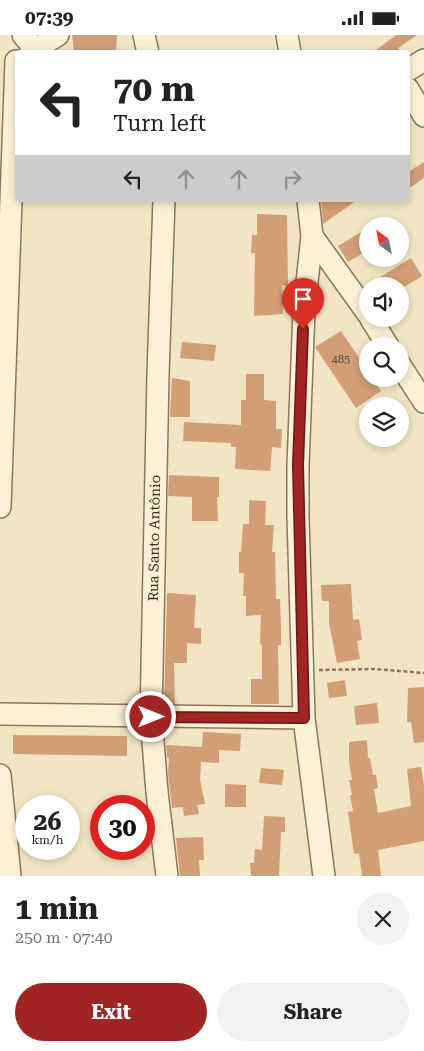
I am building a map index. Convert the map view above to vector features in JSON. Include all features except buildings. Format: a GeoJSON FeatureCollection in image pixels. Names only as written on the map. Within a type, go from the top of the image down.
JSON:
{"type":"FeatureCollection","features":[{"type":"Feature","properties":{"kind":"street"},"geometry":{"type":"LineString","coordinates":[[30,50],[58,35]]}},
{"type":"Feature","properties":{"kind":"street"},"geometry":{"type":"LineString","coordinates":[[144,35],[147,50]]}},
{"type":"Feature","properties":{"kind":"street"},"geometry":{"type":"LineString","coordinates":[[287,35],[290,50]]}},
{"type":"Feature","properties":{"kind":"street"},"geometry":{"type":"LineString","coordinates":[[410,70],[424,60]]}},
{"type":"Feature","properties":{"kind":"street"},"geometry":{"type":"LineString","coordinates":[[410,92],[424,116]]}},
{"type":"Feature","properties":{"kind":"street"},"geometry":{"type":"LineString","coordinates":[[0,507],[15,168]]}},
{"type":"Feature","properties":{"kind":"street","name":"Rua Santo Antônio"},"geometry":{"type":"LineString","coordinates":[[164,202],[157,413],[151,717],[167,876]]}},
{"type":"Feature","properties":{"kind":"street"},"geometry":{"type":"LineString","coordinates":[[308,202],[312,236],[304,310],[298,465],[302,671],[304,718],[324,876]]}},
{"type":"Feature","properties":{"kind":"street"},"geometry":{"type":"LineString","coordinates":[[312,236],[359,301]]}},
{"type":"Feature","properties":{"kind":"street"},"geometry":{"type":"LineString","coordinates":[[409,379],[424,403]]}},
{"type":"Feature","properties":{"kind":"street"},"geometry":{"type":"LineString","coordinates":[[0,714],[304,718]]}},
{"type":"Feature","properties":{"kind":"street"},"geometry":{"type":"LineString","coordinates":[[0,775],[10,876]]}},
{"type":"Feature","properties":{"kind":"path"},"geometry":{"type":"LineString","coordinates":[[302,671],[374,669],[424,673]]}},
{"type":"Feature","properties":{"kind":"route"},"geometry":{"type":"LineString","coordinates":[[151,717],[304,718],[298,465],[303,329]]}}]}
